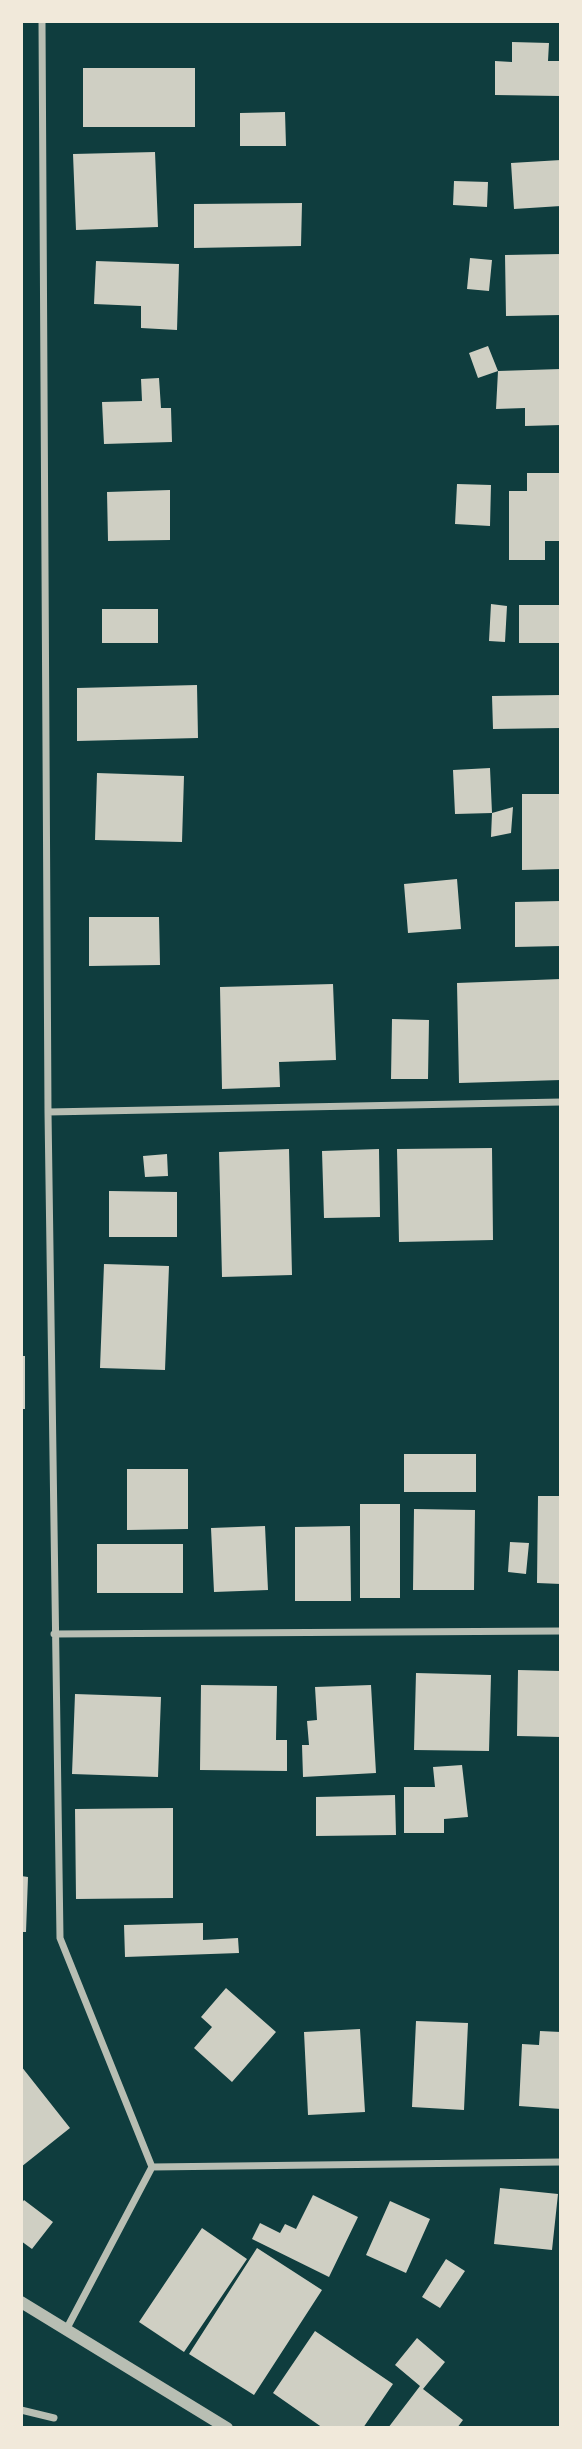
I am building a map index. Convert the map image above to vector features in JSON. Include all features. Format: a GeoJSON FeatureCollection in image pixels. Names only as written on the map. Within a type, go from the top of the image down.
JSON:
{"type":"FeatureCollection","features":[{"type":"Feature","properties":{"kind":"street"},"geometry":{"type":"LineString","coordinates":[[42,21],[48,1112],[60,1938],[152,2167],[66,2330]]}},
{"type":"Feature","properties":{"kind":"street"},"geometry":{"type":"LineString","coordinates":[[48,1112],[561,1102]]}},
{"type":"Feature","properties":{"kind":"street"},"geometry":{"type":"LineString","coordinates":[[54,1634],[561,1631]]}},
{"type":"Feature","properties":{"kind":"street"},"geometry":{"type":"LineString","coordinates":[[152,2167],[561,2162]]}},
{"type":"Feature","properties":{"kind":"street"},"geometry":{"type":"LineString","coordinates":[[21,2302],[227,2428]]}},
{"type":"Feature","properties":{"kind":"street"},"geometry":{"type":"LineString","coordinates":[[21,2410],[54,2418]]}},
{"type":"Feature","properties":{"kind":"building"},"geometry":{"type":"Polygon","coordinates":[[[512,42],[549,43],[548,61],[561,61],[561,96],[495,95],[495,61],[512,62],[512,42]]]}},
{"type":"Feature","properties":{"kind":"building"},"geometry":{"type":"Polygon","coordinates":[[[83,68],[195,68],[195,127],[83,127],[83,68]]]}},
{"type":"Feature","properties":{"kind":"building"},"geometry":{"type":"Polygon","coordinates":[[[285,112],[286,146],[240,146],[240,113],[285,112]]]}},
{"type":"Feature","properties":{"kind":"building"},"geometry":{"type":"Polygon","coordinates":[[[155,152],[158,227],[76,230],[73,154],[155,152]]]}},
{"type":"Feature","properties":{"kind":"building"},"geometry":{"type":"Polygon","coordinates":[[[561,160],[561,206],[514,209],[511,163],[561,160]]]}},
{"type":"Feature","properties":{"kind":"building"},"geometry":{"type":"Polygon","coordinates":[[[454,181],[488,182],[487,207],[453,205],[454,181]]]}},
{"type":"Feature","properties":{"kind":"building"},"geometry":{"type":"Polygon","coordinates":[[[302,203],[301,246],[194,248],[194,204],[302,203]]]}},
{"type":"Feature","properties":{"kind":"building"},"geometry":{"type":"Polygon","coordinates":[[[561,254],[561,315],[506,316],[505,255],[561,254]]]}},
{"type":"Feature","properties":{"kind":"building"},"geometry":{"type":"Polygon","coordinates":[[[470,258],[492,260],[489,291],[467,289],[470,258]]]}},
{"type":"Feature","properties":{"kind":"building"},"geometry":{"type":"Polygon","coordinates":[[[96,261],[179,264],[177,330],[141,328],[141,306],[94,304],[96,261]]]}},
{"type":"Feature","properties":{"kind":"building"},"geometry":{"type":"Polygon","coordinates":[[[488,346],[498,371],[478,378],[469,353],[488,346]]]}},
{"type":"Feature","properties":{"kind":"building"},"geometry":{"type":"Polygon","coordinates":[[[561,369],[561,425],[525,426],[525,408],[496,409],[498,371],[561,369]]]}},
{"type":"Feature","properties":{"kind":"building"},"geometry":{"type":"Polygon","coordinates":[[[159,378],[161,408],[171,408],[172,442],[104,444],[102,402],[142,401],[141,379],[159,378]]]}},
{"type":"Feature","properties":{"kind":"building"},"geometry":{"type":"Polygon","coordinates":[[[527,473],[561,473],[561,541],[545,541],[545,560],[509,560],[509,491],[527,491],[527,473]]]}},
{"type":"Feature","properties":{"kind":"building"},"geometry":{"type":"Polygon","coordinates":[[[457,484],[491,485],[490,526],[455,524],[457,484]]]}},
{"type":"Feature","properties":{"kind":"building"},"geometry":{"type":"Polygon","coordinates":[[[170,490],[170,540],[108,541],[107,492],[170,490]]]}},
{"type":"Feature","properties":{"kind":"building"},"geometry":{"type":"Polygon","coordinates":[[[491,604],[507,606],[505,642],[489,641],[491,604]]]}},
{"type":"Feature","properties":{"kind":"building"},"geometry":{"type":"Polygon","coordinates":[[[519,605],[561,605],[561,643],[519,643],[519,605]]]}},
{"type":"Feature","properties":{"kind":"building"},"geometry":{"type":"Polygon","coordinates":[[[102,609],[158,609],[158,643],[102,643],[102,609]]]}},
{"type":"Feature","properties":{"kind":"building"},"geometry":{"type":"Polygon","coordinates":[[[197,685],[198,738],[77,741],[77,688],[197,685]]]}},
{"type":"Feature","properties":{"kind":"building"},"geometry":{"type":"Polygon","coordinates":[[[561,695],[561,728],[493,729],[492,696],[561,695]]]}},
{"type":"Feature","properties":{"kind":"building"},"geometry":{"type":"Polygon","coordinates":[[[490,768],[492,813],[455,814],[453,770],[490,768]]]}},
{"type":"Feature","properties":{"kind":"building"},"geometry":{"type":"Polygon","coordinates":[[[97,773],[184,776],[182,842],[95,840],[97,773]]]}},
{"type":"Feature","properties":{"kind":"building"},"geometry":{"type":"Polygon","coordinates":[[[522,794],[561,794],[561,869],[522,870],[522,794]]]}},
{"type":"Feature","properties":{"kind":"building"},"geometry":{"type":"Polygon","coordinates":[[[513,807],[511,833],[491,837],[492,813],[513,807]]]}},
{"type":"Feature","properties":{"kind":"building"},"geometry":{"type":"Polygon","coordinates":[[[457,879],[461,929],[408,933],[404,884],[457,879]]]}},
{"type":"Feature","properties":{"kind":"building"},"geometry":{"type":"Polygon","coordinates":[[[561,901],[561,946],[515,947],[515,902],[561,901]]]}},
{"type":"Feature","properties":{"kind":"building"},"geometry":{"type":"Polygon","coordinates":[[[89,917],[159,917],[160,965],[89,966],[89,917]]]}},
{"type":"Feature","properties":{"kind":"building"},"geometry":{"type":"Polygon","coordinates":[[[561,979],[561,1080],[459,1083],[457,983],[561,979]]]}},
{"type":"Feature","properties":{"kind":"building"},"geometry":{"type":"Polygon","coordinates":[[[333,984],[336,1060],[279,1062],[280,1087],[222,1089],[220,987],[333,984]]]}},
{"type":"Feature","properties":{"kind":"building"},"geometry":{"type":"Polygon","coordinates":[[[392,1019],[429,1020],[428,1079],[391,1079],[392,1019]]]}},
{"type":"Feature","properties":{"kind":"building"},"geometry":{"type":"Polygon","coordinates":[[[492,1148],[493,1240],[399,1242],[397,1149],[492,1148]]]}},
{"type":"Feature","properties":{"kind":"building"},"geometry":{"type":"Polygon","coordinates":[[[289,1149],[292,1275],[222,1277],[219,1152],[289,1149]]]}},
{"type":"Feature","properties":{"kind":"building"},"geometry":{"type":"Polygon","coordinates":[[[379,1149],[380,1217],[324,1218],[322,1151],[379,1149]]]}},
{"type":"Feature","properties":{"kind":"building"},"geometry":{"type":"Polygon","coordinates":[[[167,1154],[168,1176],[145,1177],[143,1156],[167,1154]]]}},
{"type":"Feature","properties":{"kind":"building"},"geometry":{"type":"Polygon","coordinates":[[[109,1191],[177,1192],[177,1237],[109,1237],[109,1191]]]}},
{"type":"Feature","properties":{"kind":"building"},"geometry":{"type":"Polygon","coordinates":[[[104,1264],[169,1266],[165,1370],[100,1368],[104,1264]]]}},
{"type":"Feature","properties":{"kind":"building"},"geometry":{"type":"Polygon","coordinates":[[[21,1356],[25,1356],[25,1409],[21,1409],[21,1356]]]}},
{"type":"Feature","properties":{"kind":"building"},"geometry":{"type":"Polygon","coordinates":[[[404,1454],[476,1454],[476,1492],[404,1492],[404,1454]]]}},
{"type":"Feature","properties":{"kind":"building"},"geometry":{"type":"Polygon","coordinates":[[[127,1469],[188,1469],[188,1529],[127,1530],[127,1469]]]}},
{"type":"Feature","properties":{"kind":"building"},"geometry":{"type":"Polygon","coordinates":[[[538,1496],[561,1496],[561,1584],[537,1583],[538,1496]]]}},
{"type":"Feature","properties":{"kind":"building"},"geometry":{"type":"Polygon","coordinates":[[[360,1504],[400,1504],[400,1598],[360,1598],[360,1504]]]}},
{"type":"Feature","properties":{"kind":"building"},"geometry":{"type":"Polygon","coordinates":[[[414,1509],[475,1510],[474,1590],[413,1590],[414,1509]]]}},
{"type":"Feature","properties":{"kind":"building"},"geometry":{"type":"Polygon","coordinates":[[[265,1526],[268,1590],[214,1592],[211,1528],[265,1526]]]}},
{"type":"Feature","properties":{"kind":"building"},"geometry":{"type":"Polygon","coordinates":[[[350,1526],[351,1601],[295,1601],[295,1527],[350,1526]]]}},
{"type":"Feature","properties":{"kind":"building"},"geometry":{"type":"Polygon","coordinates":[[[510,1542],[529,1543],[526,1574],[508,1572],[510,1542]]]}},
{"type":"Feature","properties":{"kind":"building"},"geometry":{"type":"Polygon","coordinates":[[[97,1544],[183,1544],[183,1593],[97,1593],[97,1544]]]}},
{"type":"Feature","properties":{"kind":"building"},"geometry":{"type":"Polygon","coordinates":[[[518,1670],[561,1671],[561,1737],[517,1736],[518,1670]]]}},
{"type":"Feature","properties":{"kind":"building"},"geometry":{"type":"Polygon","coordinates":[[[416,1673],[491,1675],[489,1751],[414,1750],[416,1673]]]}},
{"type":"Feature","properties":{"kind":"building"},"geometry":{"type":"Polygon","coordinates":[[[201,1685],[277,1686],[276,1740],[287,1740],[287,1771],[200,1770],[201,1685]]]}},
{"type":"Feature","properties":{"kind":"building"},"geometry":{"type":"Polygon","coordinates":[[[371,1685],[376,1773],[303,1777],[302,1745],[309,1745],[307,1721],[317,1720],[315,1687],[371,1685]]]}},
{"type":"Feature","properties":{"kind":"building"},"geometry":{"type":"Polygon","coordinates":[[[75,1694],[161,1697],[158,1777],[72,1774],[75,1694]]]}},
{"type":"Feature","properties":{"kind":"building"},"geometry":{"type":"Polygon","coordinates":[[[462,1765],[468,1817],[444,1819],[444,1833],[404,1833],[404,1787],[435,1787],[433,1767],[462,1765]]]}},
{"type":"Feature","properties":{"kind":"building"},"geometry":{"type":"Polygon","coordinates":[[[395,1795],[396,1835],[316,1836],[316,1797],[395,1795]]]}},
{"type":"Feature","properties":{"kind":"building"},"geometry":{"type":"Polygon","coordinates":[[[173,1808],[173,1898],[76,1899],[75,1809],[173,1808]]]}},
{"type":"Feature","properties":{"kind":"building"},"geometry":{"type":"Polygon","coordinates":[[[21,1876],[28,1877],[26,1932],[21,1932],[21,1876]]]}},
{"type":"Feature","properties":{"kind":"building"},"geometry":{"type":"Polygon","coordinates":[[[203,1923],[203,1940],[238,1938],[239,1953],[125,1957],[124,1925],[203,1923]]]}},
{"type":"Feature","properties":{"kind":"building"},"geometry":{"type":"Polygon","coordinates":[[[226,1988],[276,2032],[232,2082],[194,2048],[212,2027],[201,2017],[226,1988]]]}},
{"type":"Feature","properties":{"kind":"building"},"geometry":{"type":"Polygon","coordinates":[[[416,2021],[468,2023],[464,2110],[412,2107],[416,2021]]]}},
{"type":"Feature","properties":{"kind":"building"},"geometry":{"type":"Polygon","coordinates":[[[360,2029],[365,2112],[308,2115],[304,2032],[360,2029]]]}},
{"type":"Feature","properties":{"kind":"building"},"geometry":{"type":"Polygon","coordinates":[[[540,2031],[561,2032],[561,2109],[519,2106],[522,2044],[539,2045],[540,2031]]]}},
{"type":"Feature","properties":{"kind":"building"},"geometry":{"type":"Polygon","coordinates":[[[21,2066],[70,2128],[21,2167],[21,2066]]]}},
{"type":"Feature","properties":{"kind":"building"},"geometry":{"type":"Polygon","coordinates":[[[500,2188],[558,2194],[552,2250],[494,2244],[500,2188]]]}},
{"type":"Feature","properties":{"kind":"building"},"geometry":{"type":"Polygon","coordinates":[[[313,2195],[358,2217],[329,2277],[252,2239],[260,2223],[280,2233],[285,2224],[296,2229],[313,2195]]]}},
{"type":"Feature","properties":{"kind":"building"},"geometry":{"type":"Polygon","coordinates":[[[24,2200],[53,2222],[32,2249],[21,2241],[21,2204],[24,2200]]]}},
{"type":"Feature","properties":{"kind":"building"},"geometry":{"type":"Polygon","coordinates":[[[390,2201],[430,2219],[406,2273],[366,2255],[390,2201]]]}},
{"type":"Feature","properties":{"kind":"building"},"geometry":{"type":"Polygon","coordinates":[[[202,2228],[247,2259],[184,2352],[139,2322],[202,2228]]]}},
{"type":"Feature","properties":{"kind":"building"},"geometry":{"type":"Polygon","coordinates":[[[257,2248],[322,2290],[254,2395],[189,2354],[257,2248]]]}},
{"type":"Feature","properties":{"kind":"building"},"geometry":{"type":"Polygon","coordinates":[[[446,2259],[465,2271],[440,2308],[422,2297],[446,2259]]]}},
{"type":"Feature","properties":{"kind":"building"},"geometry":{"type":"Polygon","coordinates":[[[315,2331],[393,2384],[363,2428],[323,2428],[273,2393],[315,2331]]]}},
{"type":"Feature","properties":{"kind":"building"},"geometry":{"type":"Polygon","coordinates":[[[417,2338],[445,2362],[423,2389],[463,2420],[457,2428],[388,2428],[420,2386],[395,2365],[417,2338]]]}}]}
